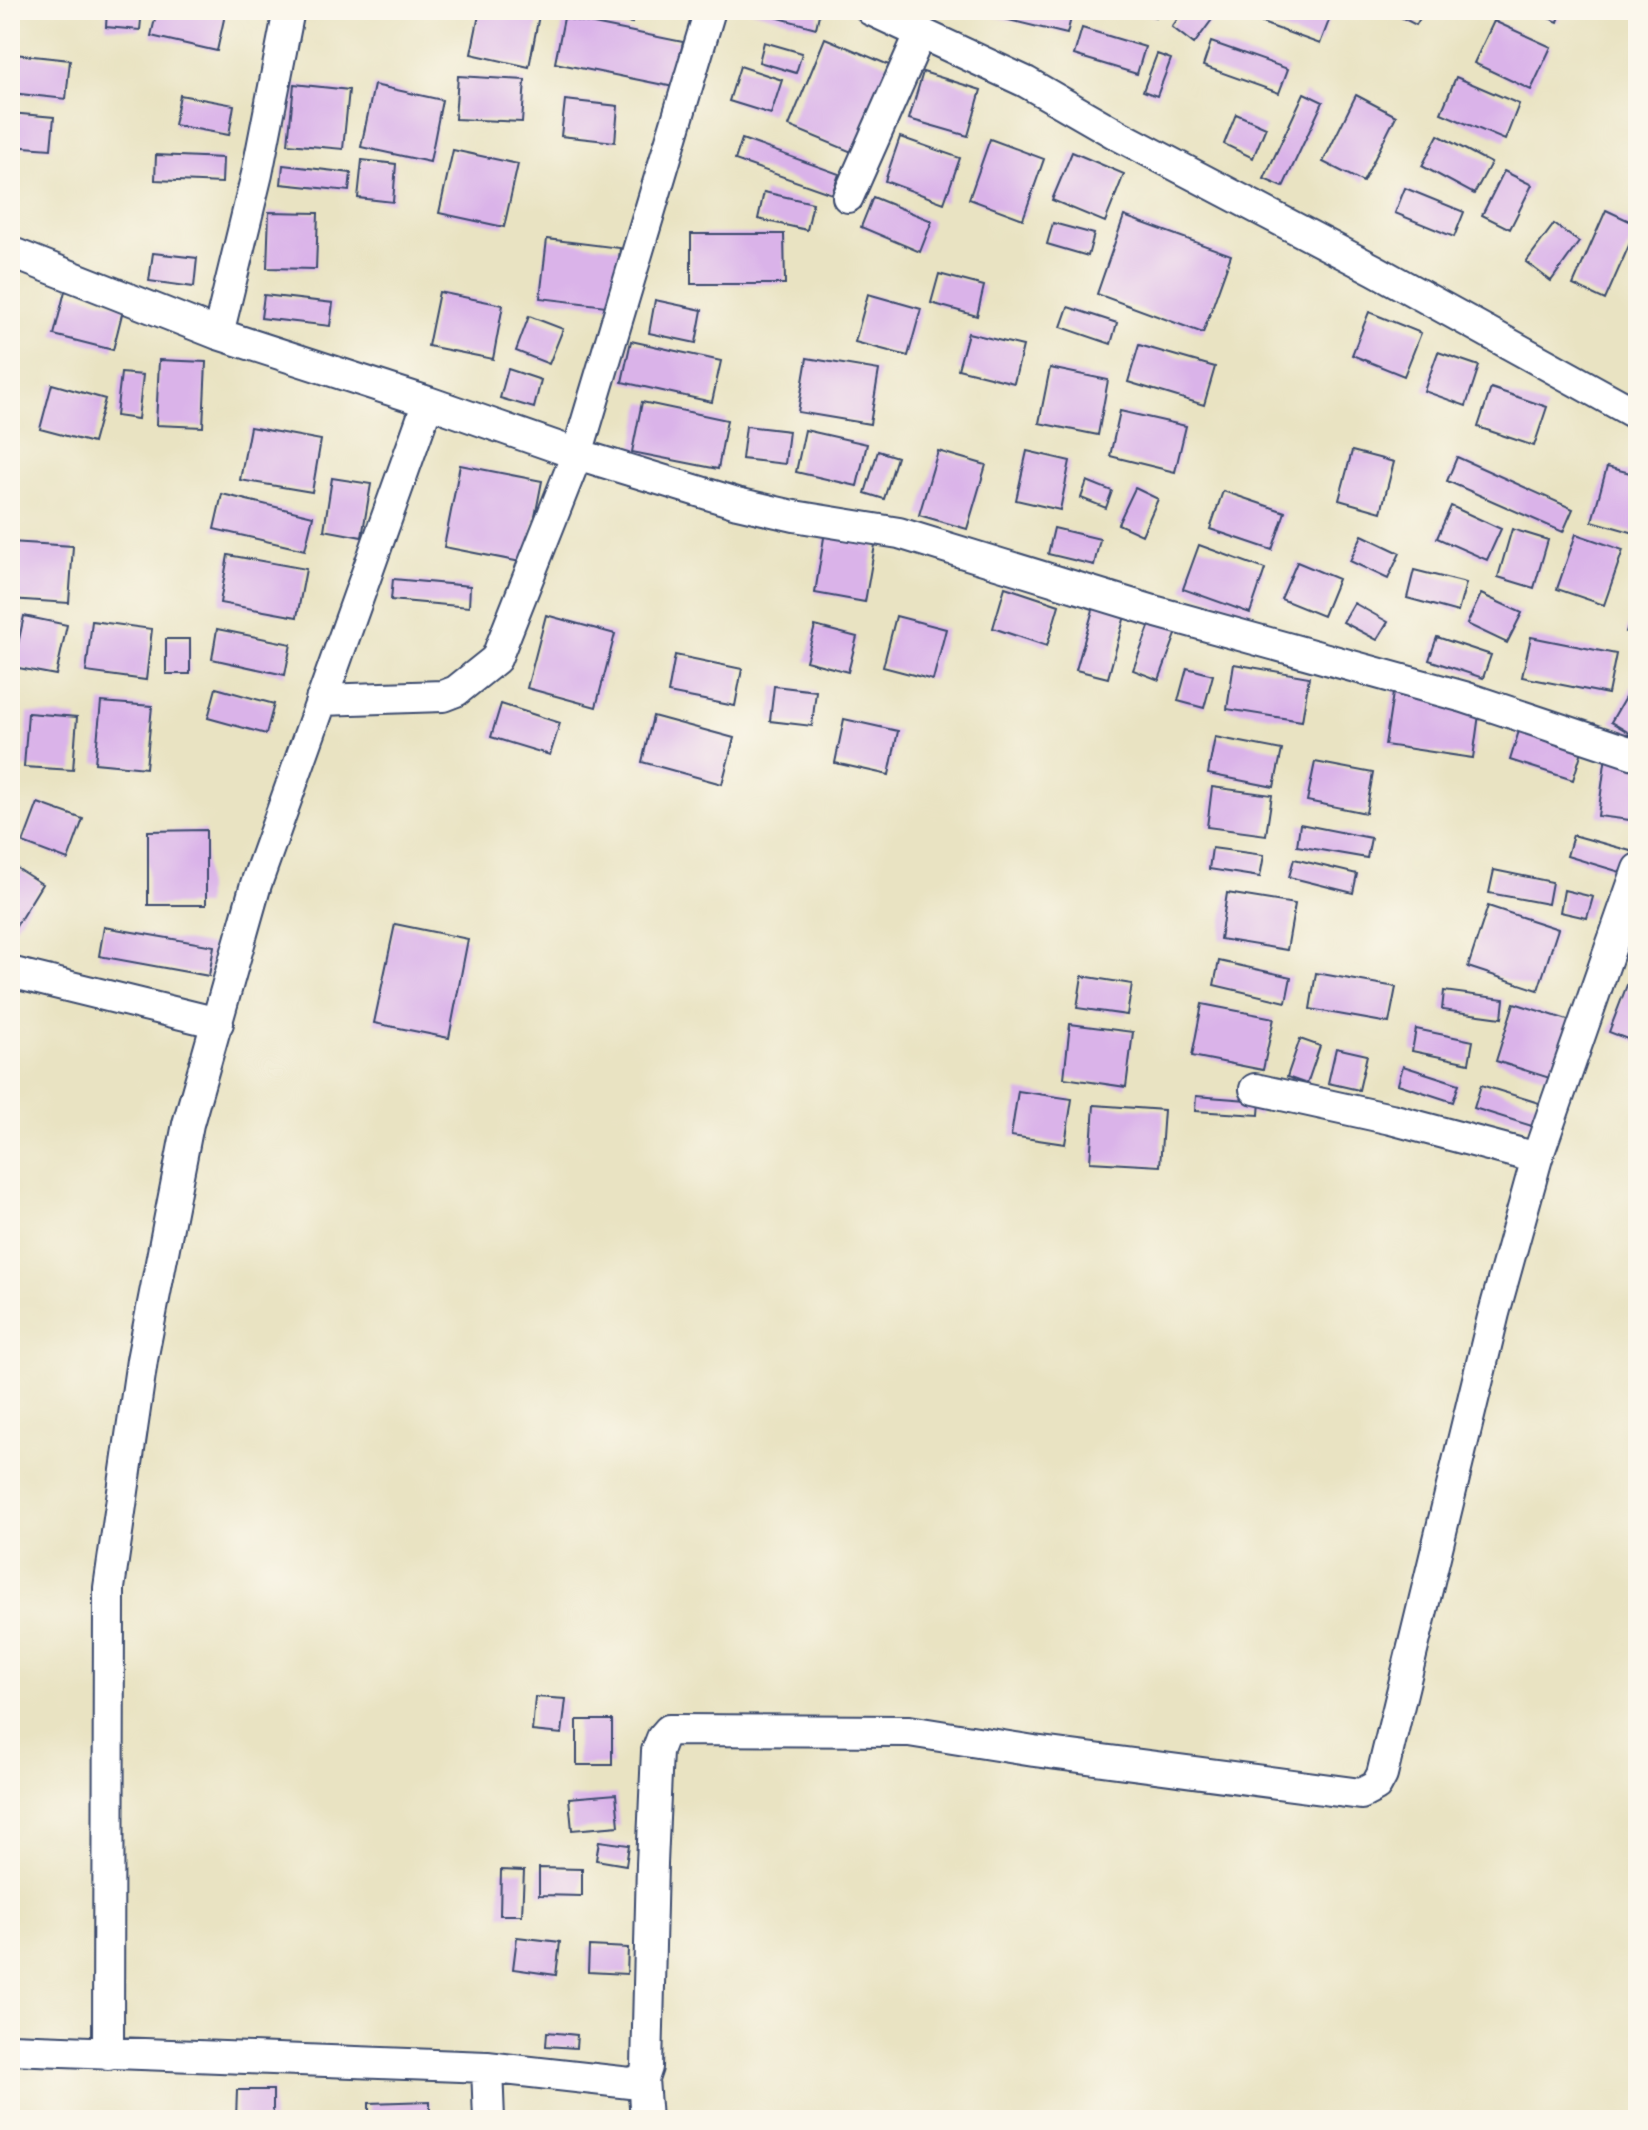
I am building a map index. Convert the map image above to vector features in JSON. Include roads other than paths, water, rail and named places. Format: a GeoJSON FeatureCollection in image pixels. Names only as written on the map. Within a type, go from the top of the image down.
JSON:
{"type":"FeatureCollection","features":[{"type":"Feature","properties":{"kind":"street"},"geometry":{"type":"LineString","coordinates":[[218,334],[257,174],[289,10]]}},
{"type":"Feature","properties":{"kind":"street"},"geometry":{"type":"LineString","coordinates":[[321,700],[443,696],[456,691],[496,659],[577,454],[710,10]]}},
{"type":"Feature","properties":{"kind":"street"},"geometry":{"type":"LineString","coordinates":[[871,10],[1026,82],[1118,135],[1375,270],[1638,415]]}},
{"type":"Feature","properties":{"kind":"street"},"geometry":{"type":"LineString","coordinates":[[848,197],[921,32]]}},
{"type":"Feature","properties":{"kind":"street"},"geometry":{"type":"LineString","coordinates":[[10,252],[218,334],[577,454],[737,503],[794,516],[899,533],[1157,612],[1464,697],[1638,755]]}},
{"type":"Feature","properties":{"kind":"street"},"geometry":{"type":"LineString","coordinates":[[108,2054],[109,1588],[144,1345],[188,1124],[256,884],[428,402]]}},
{"type":"Feature","properties":{"kind":"street"},"geometry":{"type":"LineString","coordinates":[[646,2120],[643,2079],[647,2067],[657,1751],[669,1730],[909,1731],[1034,1751],[1361,1794],[1376,1786],[1382,1775],[1494,1313],[1537,1158],[1638,869]]}},
{"type":"Feature","properties":{"kind":"street"},"geometry":{"type":"LineString","coordinates":[[10,972],[218,1023]]}},
{"type":"Feature","properties":{"kind":"street"},"geometry":{"type":"LineString","coordinates":[[1255,1089],[1391,1119],[1537,1158]]}},
{"type":"Feature","properties":{"kind":"street"},"geometry":{"type":"LineString","coordinates":[[10,2049],[487,2067],[630,2083],[643,2079]]}},
{"type":"Feature","properties":{"kind":"street"},"geometry":{"type":"LineString","coordinates":[[487,2067],[489,2120]]}}]}
